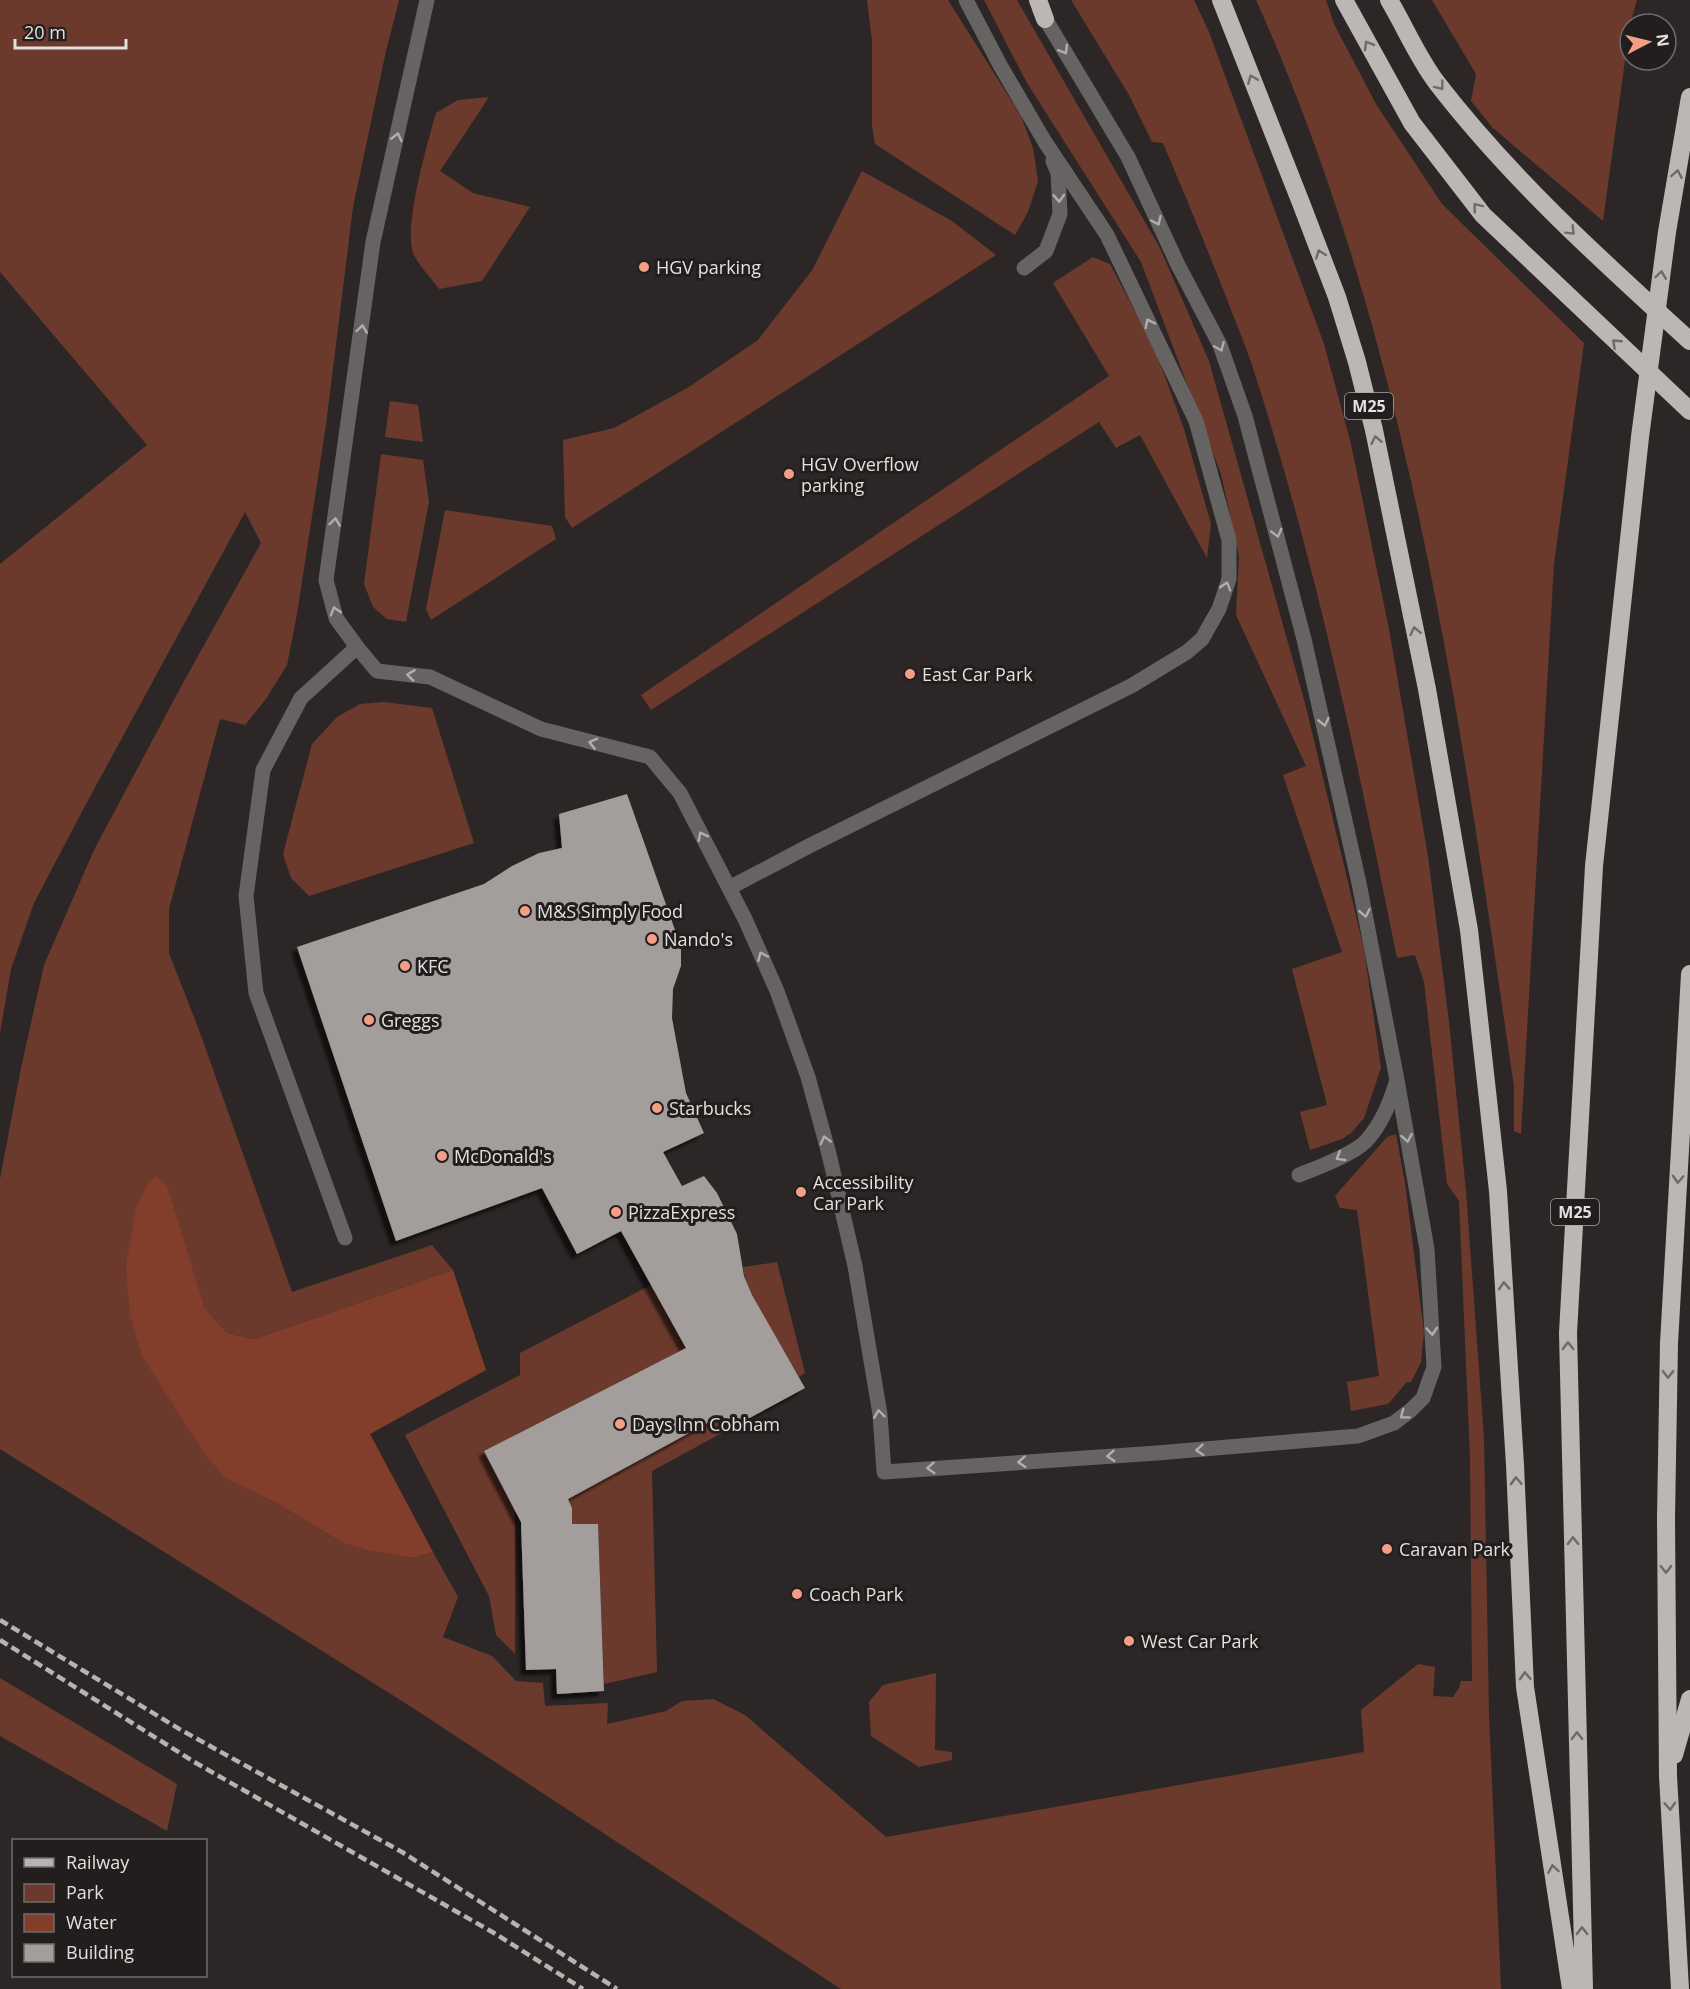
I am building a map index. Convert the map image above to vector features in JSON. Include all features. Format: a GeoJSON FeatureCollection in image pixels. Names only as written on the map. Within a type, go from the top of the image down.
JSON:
{"type":"FeatureCollection","features":[{"type":"Feature","properties":{"kind":"highway"},"geometry":{"type":"LineString","coordinates":[[1036,0],[1045,19]]}},
{"type":"Feature","properties":{"kind":"highway","name":"M25"},"geometry":{"type":"LineString","coordinates":[[1221,0],[1313,234],[1357,362],[1374,430],[1431,712],[1469,930],[1498,1191],[1515,1453],[1525,1687],[1571,1989]]}},
{"type":"Feature","properties":{"kind":"highway"},"geometry":{"type":"LineString","coordinates":[[1344,0],[1412,123],[1483,215],[1690,411]]}},
{"type":"Feature","properties":{"kind":"highway"},"geometry":{"type":"LineString","coordinates":[[1389,0],[1436,81],[1502,162],[1580,240],[1690,341]]}},
{"type":"Feature","properties":{"kind":"highway","name":"M25"},"geometry":{"type":"LineString","coordinates":[[1584,1989],[1568,1333],[1594,866],[1640,437],[1667,232],[1690,97]]}},
{"type":"Feature","properties":{"kind":"highway"},"geometry":{"type":"LineString","coordinates":[[1680,1989],[1668,1776],[1666,1518],[1669,1343],[1690,974]]}},
{"type":"Feature","properties":{"kind":"highway"},"geometry":{"type":"LineString","coordinates":[[1668,1776],[1690,1699]]}},
{"type":"Feature","properties":{"kind":"lane"},"geometry":{"type":"LineString","coordinates":[[427,0],[373,242],[326,579],[336,618],[377,671],[430,677],[542,729],[650,757],[680,793],[729,888],[777,991],[808,1077],[855,1266],[880,1414],[884,1472],[1358,1436],[1394,1423],[1411,1410],[1423,1398],[1434,1366],[1427,1249],[1359,883],[1334,765],[1281,549],[1245,416],[1220,345],[1178,265],[1128,158],[1045,19]]}},
{"type":"Feature","properties":{"kind":"lane"},"geometry":{"type":"LineString","coordinates":[[729,888],[1131,686],[1187,652],[1202,639],[1219,609],[1229,579],[1229,540],[1196,421],[1107,235],[1045,142],[1000,65],[966,0]]}},
{"type":"Feature","properties":{"kind":"lane"},"geometry":{"type":"LineString","coordinates":[[1024,268],[1046,251],[1060,214],[1058,173],[1045,142]]}},
{"type":"Feature","properties":{"kind":"lane"},"geometry":{"type":"LineString","coordinates":[[345,1238],[256,993],[246,896],[263,770],[301,698],[357,647]]}},
{"type":"Feature","properties":{"kind":"lane"},"geometry":{"type":"LineString","coordinates":[[1299,1175],[1330,1163],[1366,1142],[1389,1106],[1397,1080]]}},
{"type":"Feature","properties":{"kind":"green space"},"geometry":{"type":"Polygon","coordinates":[[[0,0],[399,0],[353,207],[326,425],[287,665],[266,699],[245,725],[220,719],[169,909],[169,953],[199,1030],[292,1292],[432,1245],[453,1270],[255,1339],[227,1333],[205,1308],[191,1264],[156,1176],[271,1500],[343,1543],[370,1551],[413,1558],[433,1552],[458,1597],[443,1637],[492,1656],[516,1681],[543,1683],[545,1706],[608,1703],[607,1724],[666,1711],[682,1701],[713,1699],[745,1715],[886,1837],[1364,1752],[1361,1710],[1418,1664],[1435,1667],[1433,1696],[1453,1697],[1461,1681],[1472,1681],[1470,1457],[1459,1201],[1447,1184],[1424,982],[1415,955],[1397,958],[1350,734],[1315,585],[1275,438],[1249,357],[1163,143],[1152,142],[1129,95],[1071,0],[1194,0],[1209,32],[1324,344],[1351,444],[1389,629],[1428,856],[1449,1022],[1466,1191],[1484,1438],[1489,1715],[1501,1989],[841,1989],[413,1708],[0,1449],[0,1179],[44,965],[94,850],[261,543],[245,512],[34,903],[11,969],[0,1033],[0,564],[147,445],[0,272],[0,0]]]}},
{"type":"Feature","properties":{"kind":"green space"},"geometry":{"type":"Polygon","coordinates":[[[867,0],[948,0],[1021,116],[1033,148],[1038,181],[1028,212],[1015,235],[875,144],[872,126],[872,41],[867,0]]]}},
{"type":"Feature","properties":{"kind":"green space"},"geometry":{"type":"Polygon","coordinates":[[[984,0],[1017,0],[1160,248],[1209,361],[1306,707],[1364,949],[1381,1068],[1364,1118],[1351,1133],[1342,1139],[1310,1150],[1300,1112],[1327,1105],[1292,969],[1342,952],[1283,775],[1306,766],[1236,615],[1239,556],[1221,474],[1141,262],[1027,83],[984,0]]]}},
{"type":"Feature","properties":{"kind":"green space"},"geometry":{"type":"Polygon","coordinates":[[[1256,0],[1326,0],[1334,24],[1376,104],[1442,204],[1584,343],[1554,564],[1521,1134],[1514,1131],[1514,1087],[1473,810],[1449,672],[1422,534],[1391,397],[1354,262],[1309,130],[1256,0]]]}},
{"type":"Feature","properties":{"kind":"green space"},"geometry":{"type":"Polygon","coordinates":[[[1432,0],[1637,0],[1634,12],[1618,12],[1618,72],[1623,72],[1603,221],[1493,128],[1471,101],[1476,74],[1432,0]]]}},
{"type":"Feature","properties":{"kind":"green space"},"geometry":{"type":"Polygon","coordinates":[[[489,97],[440,171],[473,193],[530,207],[482,281],[439,289],[416,259],[411,243],[411,226],[418,185],[436,113],[458,100],[489,97]]]}},
{"type":"Feature","properties":{"kind":"green space"},"geometry":{"type":"Polygon","coordinates":[[[862,171],[952,221],[996,255],[572,528],[565,517],[563,440],[614,428],[689,387],[758,340],[813,269],[862,171]]]}},
{"type":"Feature","properties":{"kind":"green space"},"geometry":{"type":"Polygon","coordinates":[[[1093,257],[1110,264],[1155,349],[1184,429],[1211,524],[1207,558],[1140,435],[1116,448],[1099,422],[651,710],[641,695],[1109,376],[1053,283],[1093,257]]]}},
{"type":"Feature","properties":{"kind":"green space"},"geometry":{"type":"Polygon","coordinates":[[[390,401],[418,405],[423,442],[385,437],[390,401]]]}},
{"type":"Feature","properties":{"kind":"green space"},"geometry":{"type":"Polygon","coordinates":[[[381,454],[423,460],[429,502],[406,622],[387,619],[373,607],[364,584],[381,454]]]}},
{"type":"Feature","properties":{"kind":"green space"},"geometry":{"type":"Polygon","coordinates":[[[445,510],[552,526],[556,539],[431,620],[426,609],[445,510]]]}},
{"type":"Feature","properties":{"kind":"green space"},"geometry":{"type":"Polygon","coordinates":[[[384,702],[432,708],[474,843],[309,896],[291,878],[283,854],[312,744],[337,717],[360,704],[384,702]]]}},
{"type":"Feature","properties":{"kind":"green space"},"geometry":{"type":"Polygon","coordinates":[[[1396,1134],[1405,1183],[1424,1332],[1421,1362],[1411,1382],[1407,1382],[1388,1404],[1351,1411],[1347,1382],[1379,1376],[1357,1210],[1340,1208],[1335,1196],[1387,1137],[1396,1134]]]}},
{"type":"Feature","properties":{"kind":"green space"},"geometry":{"type":"Polygon","coordinates":[[[777,1262],[805,1373],[799,1377],[758,1308],[743,1267],[777,1262]]]}},
{"type":"Feature","properties":{"kind":"green space"},"geometry":{"type":"Polygon","coordinates":[[[651,1285],[686,1348],[484,1451],[515,1510],[515,1654],[496,1635],[489,1596],[405,1435],[520,1375],[520,1353],[651,1285]]]}},
{"type":"Feature","properties":{"kind":"green space"},"geometry":{"type":"Polygon","coordinates":[[[722,1415],[731,1428],[652,1471],[657,1672],[604,1684],[598,1525],[572,1524],[572,1508],[568,1499],[722,1415]]]}},
{"type":"Feature","properties":{"kind":"green space"},"geometry":{"type":"Polygon","coordinates":[[[936,1673],[935,1750],[952,1752],[952,1760],[919,1767],[871,1736],[869,1702],[883,1685],[936,1673]]]}},
{"type":"Feature","properties":{"kind":"green space"},"geometry":{"type":"Polygon","coordinates":[[[0,1678],[177,1784],[167,1831],[0,1736],[0,1678]]]}},
{"type":"Feature","properties":{"kind":"water"},"geometry":{"type":"Polygon","coordinates":[[[156,1176],[167,1186],[205,1308],[227,1333],[255,1339],[453,1270],[486,1370],[370,1434],[433,1552],[413,1558],[370,1551],[343,1543],[271,1500],[226,1478],[207,1457],[142,1356],[130,1315],[126,1266],[136,1209],[148,1183],[156,1176]]]}},
{"type":"Feature","properties":{"kind":"building"},"geometry":{"type":"Polygon","coordinates":[[[627,794],[681,947],[681,966],[673,989],[672,1018],[686,1093],[704,1133],[663,1152],[682,1186],[704,1176],[717,1193],[737,1234],[744,1276],[752,1295],[805,1388],[731,1428],[722,1415],[568,1499],[572,1508],[572,1524],[598,1524],[604,1691],[557,1694],[556,1669],[526,1670],[521,1522],[484,1451],[686,1348],[621,1231],[577,1254],[542,1188],[396,1241],[297,947],[484,884],[512,866],[539,853],[562,848],[559,814],[627,794]]]}},
{"type":"Feature","properties":{"kind":"railway"},"geometry":{"type":"LineString","coordinates":[[0,1620],[181,1730],[402,1852],[617,1989]]}},
{"type":"Feature","properties":{"kind":"railway"},"geometry":{"type":"LineString","coordinates":[[0,1640],[196,1763],[494,1933],[583,1989]]}},
{"type":"Feature","properties":{"kind":"place","name":"HGV parking"},"geometry":{"type":"Point","coordinates":[644,267]}},
{"type":"Feature","properties":{"kind":"place","name":"HGV Overflow parking"},"geometry":{"type":"Point","coordinates":[789,474]}},
{"type":"Feature","properties":{"kind":"place","name":"East Car Park"},"geometry":{"type":"Point","coordinates":[910,674]}},
{"type":"Feature","properties":{"kind":"place","name":"M&S Simply Food"},"geometry":{"type":"Point","coordinates":[525,911]}},
{"type":"Feature","properties":{"kind":"place","name":"Nando's"},"geometry":{"type":"Point","coordinates":[652,939]}},
{"type":"Feature","properties":{"kind":"place","name":"KFC"},"geometry":{"type":"Point","coordinates":[405,966]}},
{"type":"Feature","properties":{"kind":"place","name":"Greggs"},"geometry":{"type":"Point","coordinates":[369,1020]}},
{"type":"Feature","properties":{"kind":"place","name":"Starbucks"},"geometry":{"type":"Point","coordinates":[657,1108]}},
{"type":"Feature","properties":{"kind":"place","name":"McDonald's"},"geometry":{"type":"Point","coordinates":[442,1156]}},
{"type":"Feature","properties":{"kind":"place","name":"Accessibility Car Park"},"geometry":{"type":"Point","coordinates":[801,1192]}},
{"type":"Feature","properties":{"kind":"place","name":"PizzaExpress"},"geometry":{"type":"Point","coordinates":[616,1212]}},
{"type":"Feature","properties":{"kind":"place","name":"Days Inn Cobham"},"geometry":{"type":"Point","coordinates":[620,1424]}},
{"type":"Feature","properties":{"kind":"place","name":"Caravan Park"},"geometry":{"type":"Point","coordinates":[1387,1549]}},
{"type":"Feature","properties":{"kind":"place","name":"Coach Park"},"geometry":{"type":"Point","coordinates":[797,1594]}},
{"type":"Feature","properties":{"kind":"place","name":"West Car Park"},"geometry":{"type":"Point","coordinates":[1129,1641]}}]}
